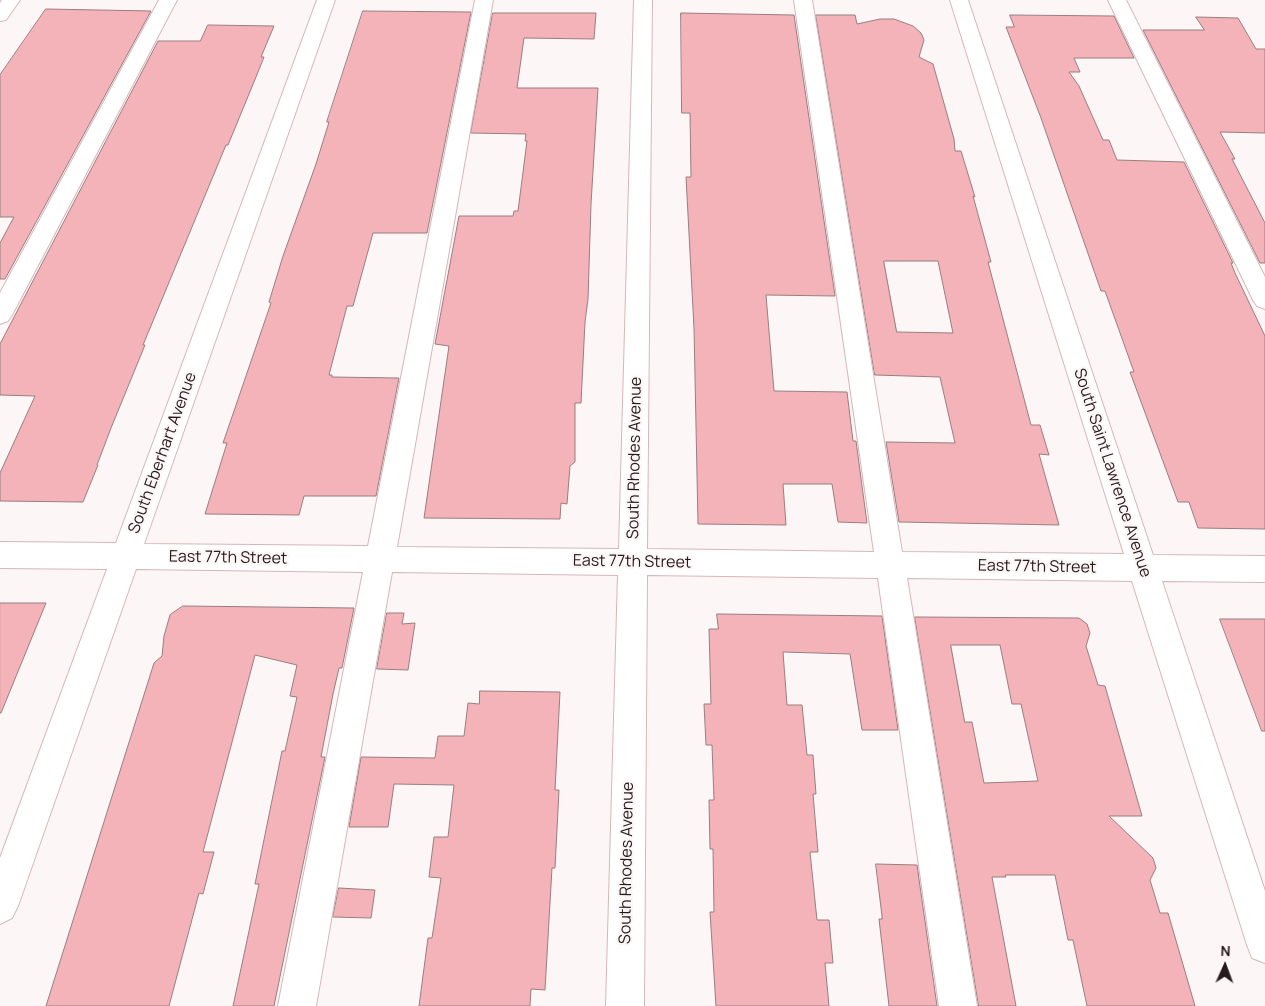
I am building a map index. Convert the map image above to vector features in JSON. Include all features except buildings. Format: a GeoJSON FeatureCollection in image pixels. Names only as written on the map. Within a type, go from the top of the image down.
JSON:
{"type":"FeatureCollection","features":[{"type":"Feature","properties":{"kind":"street"},"geometry":{"type":"LineString","coordinates":[[0,16],[11,0]]}},
{"type":"Feature","properties":{"kind":"street"},"geometry":{"type":"LineString","coordinates":[[0,315],[168,0]]}},
{"type":"Feature","properties":{"kind":"street","name":"South Eberhart Avenue"},"geometry":{"type":"LineString","coordinates":[[0,906],[326,0]]}},
{"type":"Feature","properties":{"kind":"street"},"geometry":{"type":"LineString","coordinates":[[297,1006],[484,0]]}},
{"type":"Feature","properties":{"kind":"street","name":"South Rhodes Avenue"},"geometry":{"type":"LineString","coordinates":[[625,1006],[643,0]]}},
{"type":"Feature","properties":{"kind":"street"},"geometry":{"type":"LineString","coordinates":[[803,0],[958,1006]]}},
{"type":"Feature","properties":{"kind":"street","name":"South Saint Lawrence Avenue"},"geometry":{"type":"LineString","coordinates":[[959,0],[1265,945]]}},
{"type":"Feature","properties":{"kind":"street"},"geometry":{"type":"LineString","coordinates":[[1117,0],[1265,300]]}},
{"type":"Feature","properties":{"kind":"street","name":"East 77th Street"},"geometry":{"type":"LineString","coordinates":[[0,555],[1265,570]]}}]}
